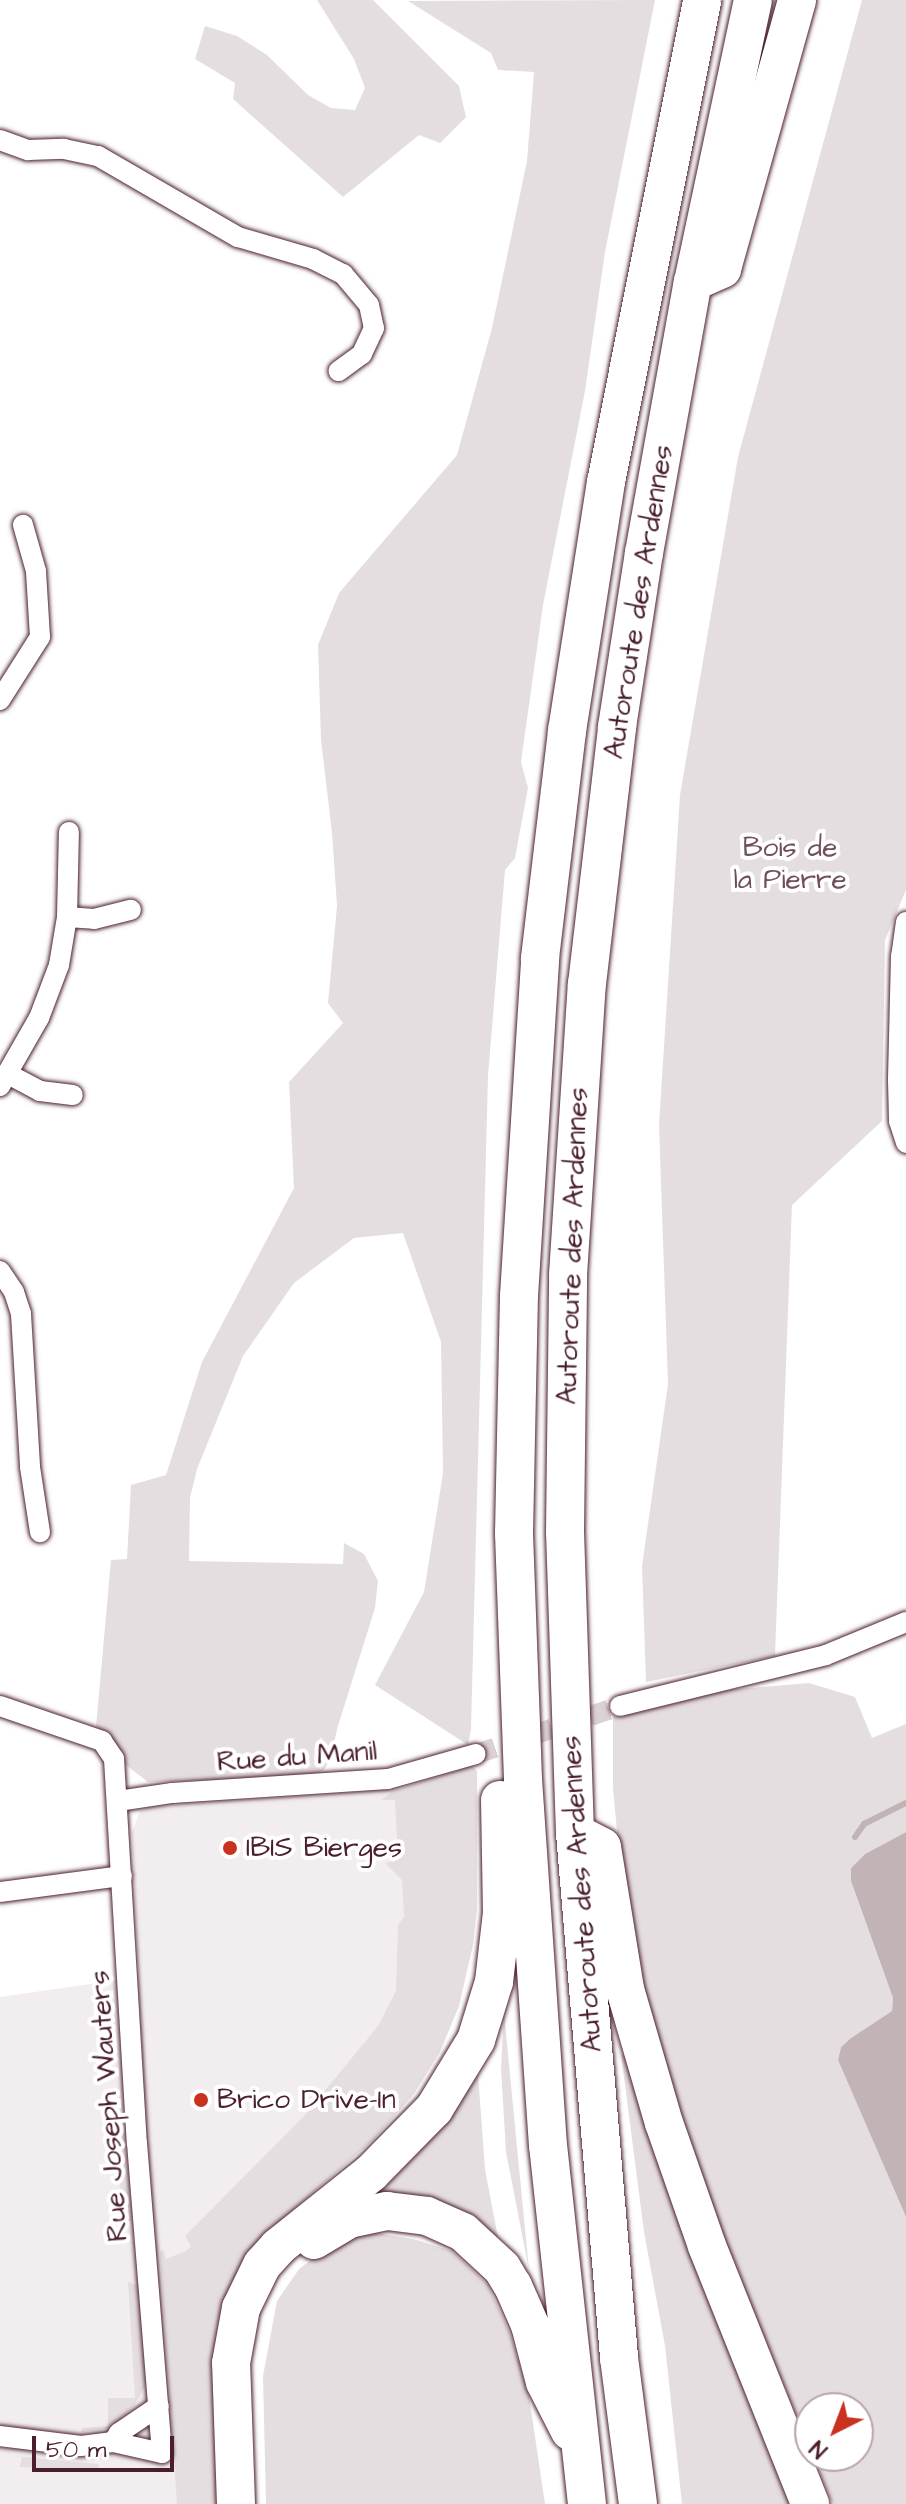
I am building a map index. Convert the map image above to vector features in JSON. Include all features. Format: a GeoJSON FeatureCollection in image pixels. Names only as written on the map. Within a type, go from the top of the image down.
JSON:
{"type":"FeatureCollection","features":[{"type":"Feature","properties":{"kind":"highway","name":"Autoroute des Ardennes"},"geometry":{"type":"LineString","coordinates":[[587,2504],[548,2146],[523,1779],[514,1533],[518,1328],[540,958],[567,731],[606,482],[702,0]]}},
{"type":"Feature","properties":{"kind":"highway","name":"Autoroute des Ardennes"},"geometry":{"type":"LineString","coordinates":[[638,2504],[619,2357],[575,1833],[565,1532],[568,1275],[577,1097],[617,727],[644,553],[693,282],[753,0]]}},
{"type":"Feature","properties":{"kind":"highway"},"geometry":{"type":"LineString","coordinates":[[693,282],[722,269],[797,0]]}},
{"type":"Feature","properties":{"kind":"highway"},"geometry":{"type":"LineString","coordinates":[[236,2504],[231,2363],[241,2308],[262,2265],[278,2247],[371,2173],[434,2109],[476,2040],[494,1982],[502,1913],[499,1802],[523,1779]]}},
{"type":"Feature","properties":{"kind":"highway"},"geometry":{"type":"LineString","coordinates":[[575,1833],[602,1847],[625,1989],[664,2123],[707,2246],[810,2504]]}},
{"type":"Feature","properties":{"kind":"highway"},"geometry":{"type":"LineString","coordinates":[[255,2504],[252,2349],[264,2302],[290,2259],[308,2244],[349,2219],[377,2212],[427,2216],[446,2223],[482,2246],[502,2268],[530,2325],[545,2382],[580,2452]]}},
{"type":"Feature","properties":{"kind":"street"},"geometry":{"type":"LineString","coordinates":[[0,140],[28,150],[64,149],[98,156],[238,237],[313,259],[343,274],[369,305],[374,328],[362,354],[339,371]]}},
{"type":"Feature","properties":{"kind":"street"},"geometry":{"type":"LineString","coordinates":[[0,700],[40,637],[36,571],[23,525]]}},
{"type":"Feature","properties":{"kind":"street"},"geometry":{"type":"LineString","coordinates":[[69,832],[67,917],[59,965],[46,1003],[4,1080],[40,1091],[73,1095]]}},
{"type":"Feature","properties":{"kind":"street"},"geometry":{"type":"LineString","coordinates":[[67,917],[94,919],[131,910]]}},
{"type":"Feature","properties":{"kind":"street"},"geometry":{"type":"LineString","coordinates":[[906,922],[901,956],[898,1080],[899,1121],[906,1143]]}},
{"type":"Feature","properties":{"kind":"street"},"geometry":{"type":"LineString","coordinates":[[0,1271],[14,1292],[21,1314],[30,1467],[40,1532]]}},
{"type":"Feature","properties":{"kind":"street"},"geometry":{"type":"LineString","coordinates":[[620,1706],[826,1655],[906,1622]]}},
{"type":"Feature","properties":{"kind":"street","name":"Rue Joseph Wauters"},"geometry":{"type":"LineString","coordinates":[[0,1706],[102,1741],[114,1759],[137,2143],[162,2453],[113,2442],[81,2446],[0,2436]]}},
{"type":"Feature","properties":{"kind":"street","name":"Rue du Manil"},"geometry":{"type":"LineString","coordinates":[[118,1801],[172,1793],[388,1779],[476,1754]]}},
{"type":"Feature","properties":{"kind":"street"},"geometry":{"type":"LineString","coordinates":[[0,1892],[122,1876]]}},
{"type":"Feature","properties":{"kind":"street"},"geometry":{"type":"LineString","coordinates":[[113,2442],[119,2433],[159,2406]]}},
{"type":"Feature","properties":{"kind":"shaded area"},"geometry":{"type":"Polygon","coordinates":[[[399,1789],[408,1918],[401,2005],[277,2157],[189,2504],[0,2504],[0,1997],[139,1977],[132,1832],[140,1811],[148,1807],[399,1789]]]}},
{"type":"Feature","properties":{"kind":"shaded area"},"geometry":{"type":"Polygon","coordinates":[[[906,1832],[906,2217],[838,2060],[841,2047],[892,2011],[893,1998],[851,1881],[851,1868],[865,1854],[906,1832]]]}},
{"type":"Feature","properties":{"kind":"green space"},"geometry":{"type":"Polygon","coordinates":[[[317,0],[373,0],[459,86],[466,117],[440,143],[419,135],[343,197],[233,99],[235,83],[195,59],[205,26],[237,36],[267,55],[308,95],[331,108],[355,110],[365,88],[354,59],[317,0]]]}},
{"type":"Feature","properties":{"kind":"green space"},"geometry":{"type":"Polygon","coordinates":[[[655,0],[605,252],[585,391],[543,605],[521,762],[528,788],[515,858],[505,870],[488,1076],[471,1729],[468,1745],[375,1685],[424,1592],[443,1473],[441,1342],[403,1233],[354,1238],[294,1283],[243,1356],[197,1469],[190,1498],[189,1561],[343,1564],[344,1543],[364,1554],[378,1581],[375,1608],[337,1729],[331,1758],[324,1770],[312,1776],[148,1782],[126,1765],[106,1732],[96,1727],[111,1560],[127,1559],[131,1485],[166,1475],[202,1362],[294,1188],[289,1082],[343,1023],[328,1003],[337,906],[321,740],[318,645],[339,593],[457,455],[492,328],[527,161],[534,72],[498,70],[491,53],[408,1],[655,0]]]}},
{"type":"Feature","properties":{"kind":"green space","name":"Bois de la Pierre"},"geometry":{"type":"Polygon","coordinates":[[[862,0],[906,0],[906,890],[885,940],[882,1121],[792,1205],[775,1656],[646,1682],[642,1566],[668,1384],[659,1125],[680,795],[738,457],[862,0]]]}},
{"type":"Feature","properties":{"kind":"green space"},"geometry":{"type":"Polygon","coordinates":[[[809,1683],[855,1697],[872,1738],[906,1724],[906,1832],[865,1854],[851,1868],[851,1881],[893,1998],[892,2011],[841,2047],[838,2060],[906,2217],[906,2504],[833,2504],[820,2472],[874,2472],[874,2392],[794,2392],[794,2409],[716,2220],[680,2120],[646,1996],[620,1863],[613,1788],[613,1717],[726,1690],[809,1683]]]}},
{"type":"Feature","properties":{"kind":"green space"},"geometry":{"type":"Polygon","coordinates":[[[472,1766],[477,1771],[477,1909],[473,1945],[459,2006],[440,2052],[414,2094],[373,2140],[275,2226],[217,2504],[177,2504],[160,2252],[163,2249],[166,2259],[191,2246],[185,2236],[304,2116],[378,2026],[396,1991],[398,1925],[404,1917],[402,1880],[385,1863],[398,1859],[395,1800],[381,1800],[393,1791],[472,1766]]]}},
{"type":"Feature","properties":{"kind":"green space"},"geometry":{"type":"Polygon","coordinates":[[[504,2013],[529,2270],[506,2152],[501,2069],[504,2013]]]}},
{"type":"Feature","properties":{"kind":"green space"},"geometry":{"type":"Polygon","coordinates":[[[621,2054],[633,2059],[797,2504],[682,2504],[665,2346],[644,2232],[621,2054]]]}},
{"type":"Feature","properties":{"kind":"green space"},"geometry":{"type":"Polygon","coordinates":[[[478,2074],[485,2169],[498,2238],[472,2220],[376,2196],[437,2132],[478,2074]]]}},
{"type":"Feature","properties":{"kind":"green space"},"geometry":{"type":"Polygon","coordinates":[[[116,2129],[124,2129],[132,2221],[122,2221],[116,2129]]]}},
{"type":"Feature","properties":{"kind":"green space"},"geometry":{"type":"Polygon","coordinates":[[[370,2232],[413,2239],[452,2251],[488,2285],[510,2333],[529,2396],[545,2504],[266,2504],[263,2376],[277,2301],[299,2269],[331,2245],[370,2232]]]}},
{"type":"Feature","properties":{"kind":"green space"},"geometry":{"type":"Polygon","coordinates":[[[128,2282],[137,2285],[139,2292],[147,2376],[144,2388],[134,2406],[112,2428],[81,2432],[82,2428],[108,2426],[108,2398],[135,2398],[128,2282]]]}},
{"type":"Feature","properties":{"kind":"green space"},"geometry":{"type":"Polygon","coordinates":[[[22,2457],[99,2464],[98,2471],[20,2467],[22,2457]]]}},
{"type":"Feature","properties":{"kind":"waterway"},"geometry":{"type":"LineString","coordinates":[[855,1837],[864,1824],[906,1803]]}},
{"type":"Feature","properties":{"kind":"tunnel"},"geometry":{"type":"LineString","coordinates":[[476,1754],[620,1706]]}},
{"type":"Feature","properties":{"kind":"place","name":"IBIS Bierges"},"geometry":{"type":"Point","coordinates":[230,1848]}},
{"type":"Feature","properties":{"kind":"place","name":"Brico Drive-In"},"geometry":{"type":"Point","coordinates":[201,2100]}}]}
